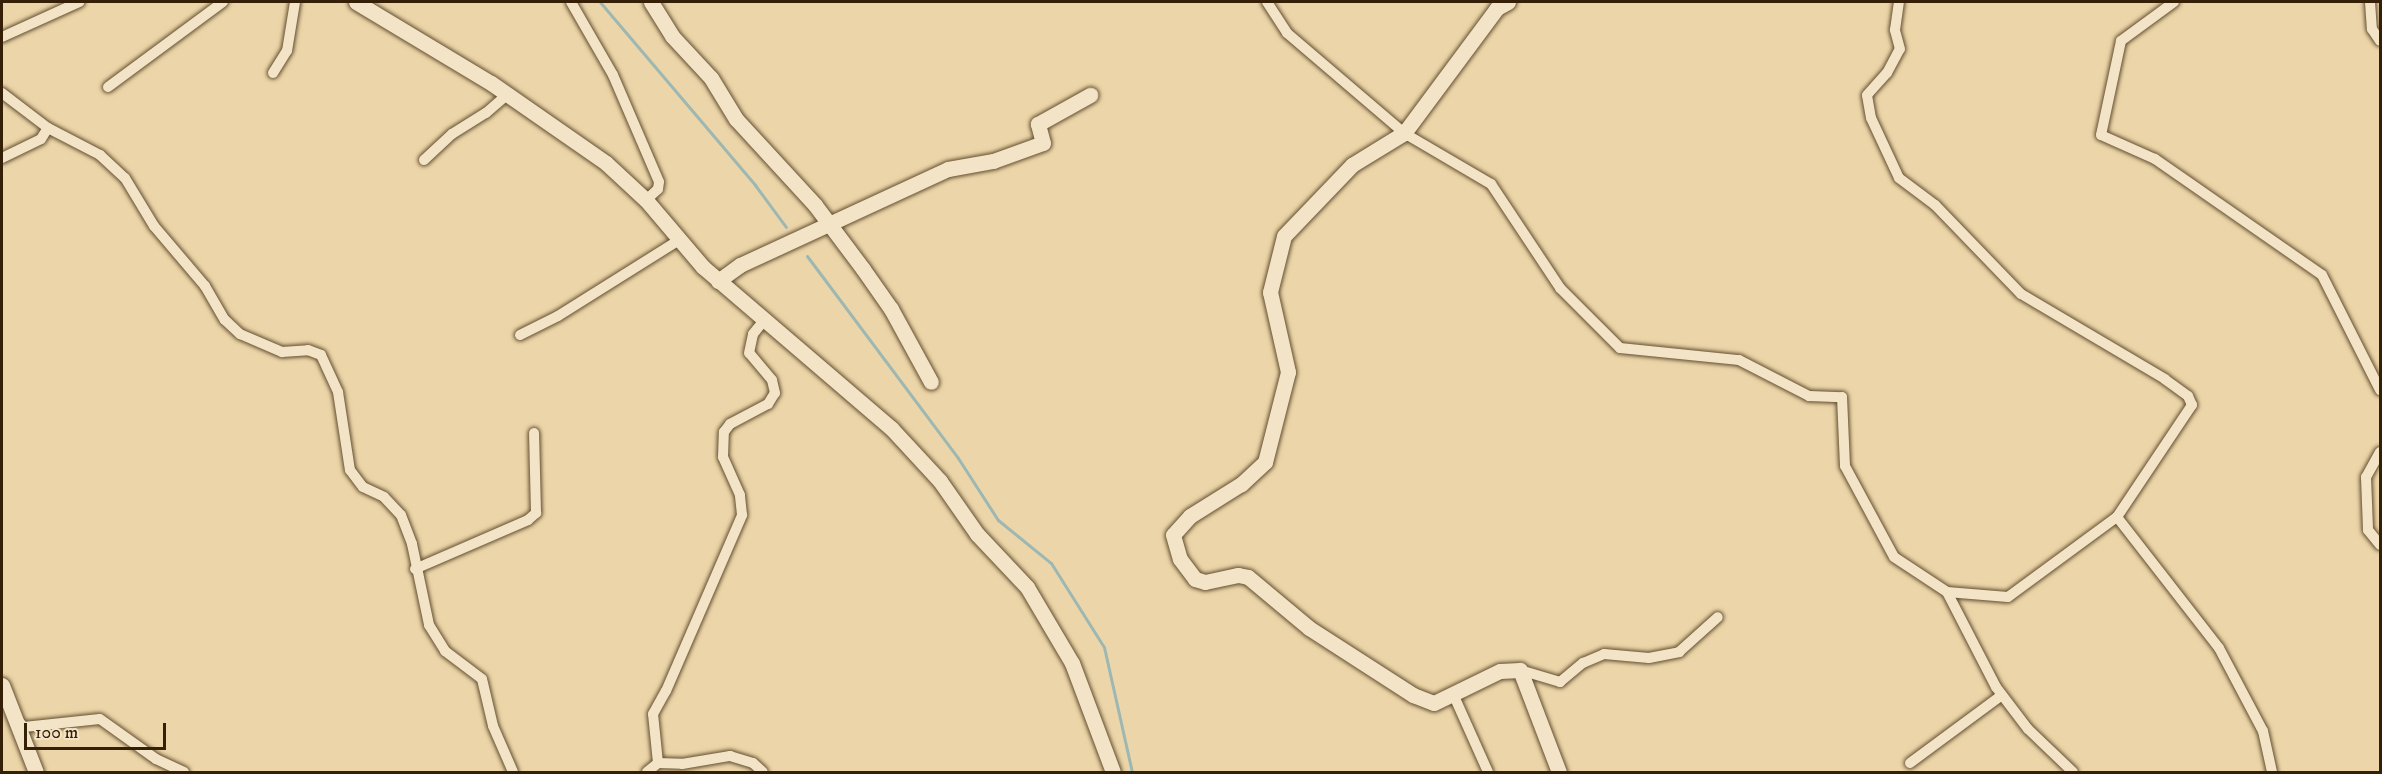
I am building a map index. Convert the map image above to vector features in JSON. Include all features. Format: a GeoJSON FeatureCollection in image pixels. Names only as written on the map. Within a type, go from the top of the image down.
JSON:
{"type":"FeatureCollection","features":[{"type":"Feature","properties":{"kind":"street"},"geometry":{"type":"LineString","coordinates":[[2,37],[79,2]]}},
{"type":"Feature","properties":{"kind":"street"},"geometry":{"type":"LineString","coordinates":[[108,87],[223,2]]}},
{"type":"Feature","properties":{"kind":"street"},"geometry":{"type":"LineString","coordinates":[[273,73],[287,51],[296,2]]}},
{"type":"Feature","properties":{"kind":"street"},"geometry":{"type":"LineString","coordinates":[[356,2],[507,95],[606,163],[645,200],[718,281],[891,428],[940,481],[977,534],[1026,587],[1072,663],[1113,772]]}},
{"type":"Feature","properties":{"kind":"street"},"geometry":{"type":"LineString","coordinates":[[571,2],[612,75],[659,182],[658,189],[645,200]]}},
{"type":"Feature","properties":{"kind":"street"},"geometry":{"type":"LineString","coordinates":[[651,2],[672,36],[711,78],[736,119],[815,205],[891,309],[932,382]]}},
{"type":"Feature","properties":{"kind":"street"},"geometry":{"type":"LineString","coordinates":[[1267,2],[1287,33],[1404,133],[1491,184],[1560,288],[1620,348],[1738,360],[1809,396],[1842,397],[1845,465],[1894,557],[1947,592],[2008,597],[2117,517],[2192,405],[2188,396],[2021,294],[1935,205],[1899,178],[1872,118],[1867,95],[1887,73],[1900,49],[1895,30],[1899,2]]}},
{"type":"Feature","properties":{"kind":"street"},"geometry":{"type":"LineString","coordinates":[[1508,2],[1497,8],[1404,133],[1352,165],[1284,236],[1270,292],[1288,372],[1265,462],[1241,484],[1190,516],[1173,535],[1180,559],[1195,579],[1205,582],[1238,575],[1248,577],[1309,628],[1413,695],[1434,703],[1454,696],[1500,671],[1521,670],[1560,682],[1583,663],[1605,654],[1649,658],[1680,652],[1718,617]]}},
{"type":"Feature","properties":{"kind":"street"},"geometry":{"type":"LineString","coordinates":[[2174,2],[2121,40],[2101,135],[2155,159],[2322,275],[2380,390]]}},
{"type":"Feature","properties":{"kind":"street"},"geometry":{"type":"LineString","coordinates":[[2370,2],[2372,29],[2380,41]]}},
{"type":"Feature","properties":{"kind":"street"},"geometry":{"type":"LineString","coordinates":[[2,93],[48,128],[100,155],[125,178],[154,226],[206,286],[225,320],[240,334],[282,352],[309,350],[321,355],[338,392],[350,470],[363,487],[384,497],[401,515],[412,543],[415,569],[437,641],[474,671],[486,687],[493,726],[513,772]]}},
{"type":"Feature","properties":{"kind":"street"},"geometry":{"type":"LineString","coordinates":[[424,160],[452,134],[486,114],[507,95]]}},
{"type":"Feature","properties":{"kind":"street"},"geometry":{"type":"LineString","coordinates":[[718,281],[740,265],[948,169],[993,161],[1043,143],[1038,124],[1090,95]]}},
{"type":"Feature","properties":{"kind":"street"},"geometry":{"type":"LineString","coordinates":[[2,158],[41,139],[48,128]]}},
{"type":"Feature","properties":{"kind":"street"},"geometry":{"type":"LineString","coordinates":[[520,335],[558,316],[679,240]]}},
{"type":"Feature","properties":{"kind":"street"},"geometry":{"type":"LineString","coordinates":[[658,763],[652,714],[666,691],[742,515],[740,495],[723,457],[724,432],[730,424],[768,404],[775,393],[772,380],[749,353],[753,334],[765,319]]}},
{"type":"Feature","properties":{"kind":"street"},"geometry":{"type":"LineString","coordinates":[[415,569],[528,520],[536,513],[534,433]]}},
{"type":"Feature","properties":{"kind":"street"},"geometry":{"type":"LineString","coordinates":[[2380,452],[2366,477],[2368,530],[2380,545]]}},
{"type":"Feature","properties":{"kind":"street"},"geometry":{"type":"LineString","coordinates":[[2117,517],[2220,648],[2263,731],[2272,772]]}},
{"type":"Feature","properties":{"kind":"street"},"geometry":{"type":"LineString","coordinates":[[1947,592],[1953,611],[2002,695],[2028,729],[2073,772]]}},
{"type":"Feature","properties":{"kind":"street"},"geometry":{"type":"LineString","coordinates":[[1521,670],[1560,772]]}},
{"type":"Feature","properties":{"kind":"street"},"geometry":{"type":"LineString","coordinates":[[2,685],[19,722],[36,772]]}},
{"type":"Feature","properties":{"kind":"street"},"geometry":{"type":"LineString","coordinates":[[1910,763],[2002,695]]}},
{"type":"Feature","properties":{"kind":"street"},"geometry":{"type":"LineString","coordinates":[[1454,696],[1488,772]]}},
{"type":"Feature","properties":{"kind":"street"},"geometry":{"type":"LineString","coordinates":[[19,722],[24,727],[100,719],[156,759],[184,772]]}},
{"type":"Feature","properties":{"kind":"street"},"geometry":{"type":"LineString","coordinates":[[647,772],[658,763],[682,764],[730,756],[753,763],[763,772]]}},
{"type":"Feature","properties":{"kind":"waterway"},"geometry":{"type":"LineString","coordinates":[[600,2],[755,185],[786,227]]}},
{"type":"Feature","properties":{"kind":"waterway"},"geometry":{"type":"LineString","coordinates":[[807,256],[958,458],[998,520],[1051,563],[1104,647],[1132,772]]}}]}
